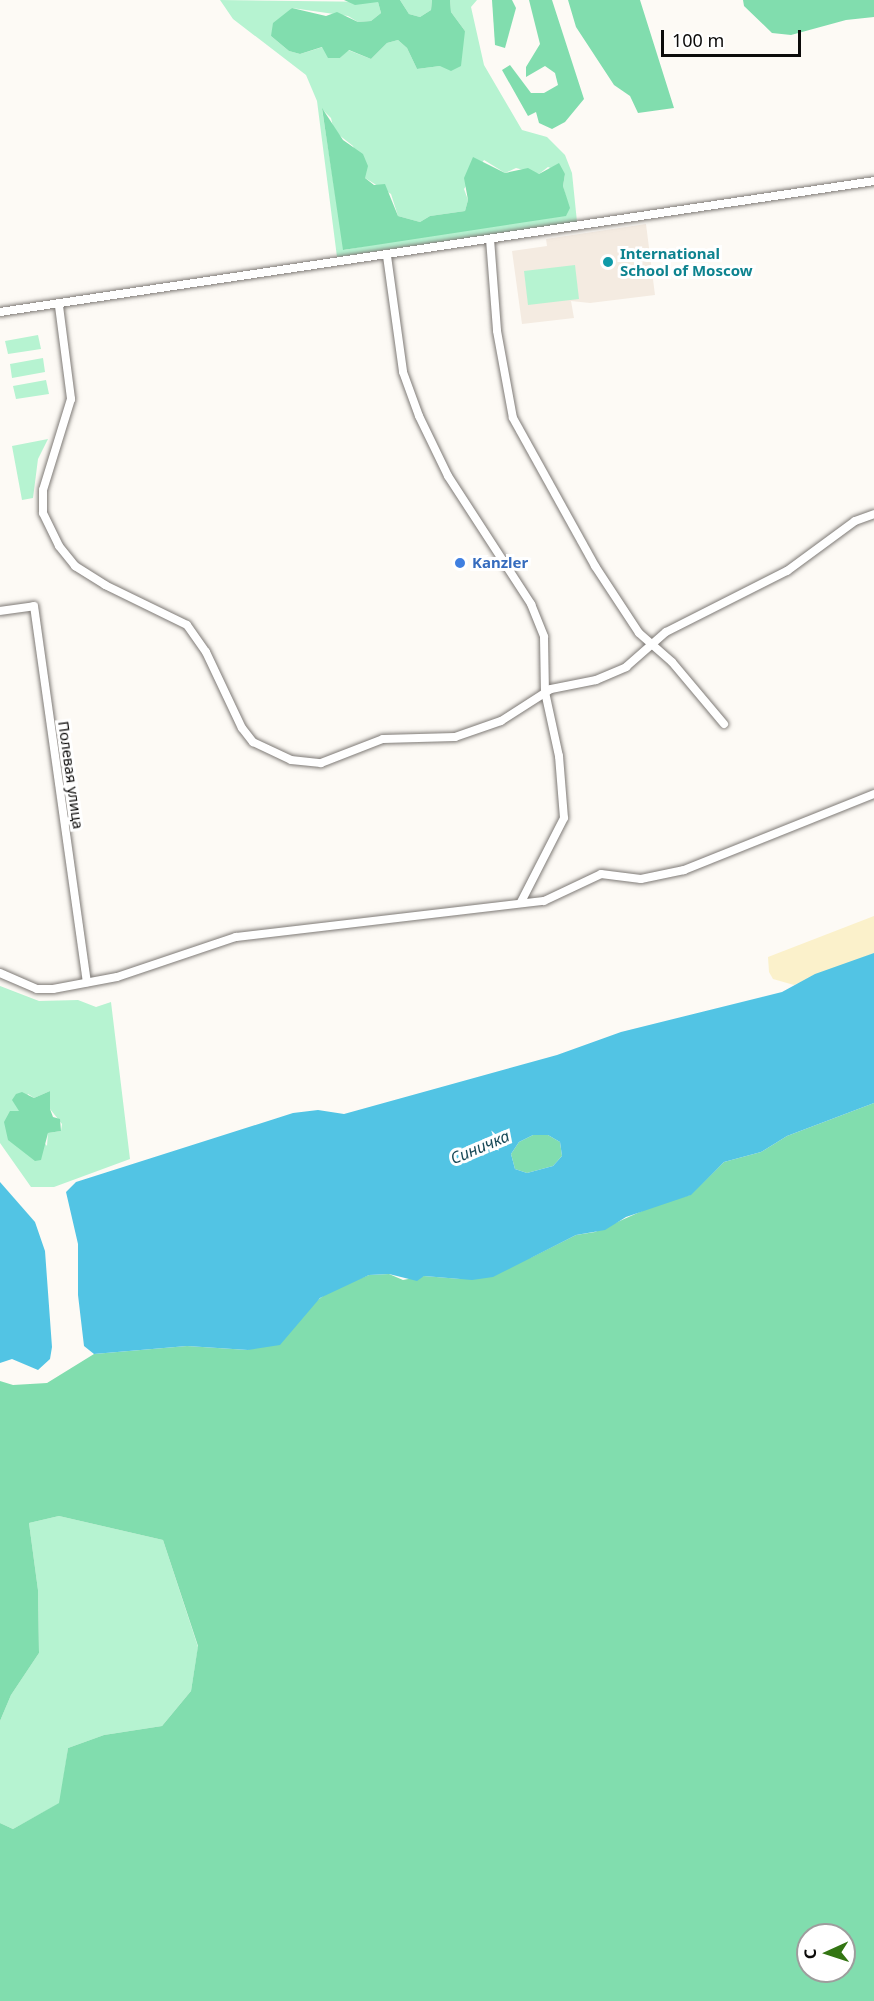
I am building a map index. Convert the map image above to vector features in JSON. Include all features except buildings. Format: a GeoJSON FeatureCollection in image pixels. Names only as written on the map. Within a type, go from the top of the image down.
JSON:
{"type":"FeatureCollection","features":[{"type":"Feature","properties":{"kind":"street"},"geometry":{"type":"LineString","coordinates":[[0,312],[59,306],[874,181]]}},
{"type":"Feature","properties":{"kind":"street"},"geometry":{"type":"LineString","coordinates":[[490,239],[497,331],[510,409],[595,566],[639,633],[653,644],[724,724]]}},
{"type":"Feature","properties":{"kind":"street"},"geometry":{"type":"LineString","coordinates":[[387,256],[407,385],[448,476],[531,604],[546,648],[544,692],[559,756],[564,818],[520,902]]}},
{"type":"Feature","properties":{"kind":"street"},"geometry":{"type":"LineString","coordinates":[[59,306],[71,399],[42,490],[43,513],[59,546],[75,566],[187,625],[206,652],[232,712],[253,742],[291,760],[321,763],[382,739],[454,737],[501,721],[544,692],[616,673],[666,632],[798,565],[855,521],[874,514]]}},
{"type":"Feature","properties":{"kind":"street","name":"Полевая улица"},"geometry":{"type":"LineString","coordinates":[[0,611],[34,606],[87,982]]}},
{"type":"Feature","properties":{"kind":"street"},"geometry":{"type":"LineString","coordinates":[[0,973],[37,989],[117,977],[236,937],[544,901],[601,874],[641,879],[684,870],[874,794]]}},
{"type":"Feature","properties":{"kind":"shaded area"},"geometry":{"type":"Polygon","coordinates":[[[646,224],[655,295],[590,303],[571,301],[574,318],[522,324],[512,251],[547,246],[546,239],[646,224]]]}},
{"type":"Feature","properties":{"kind":"green space"},"geometry":{"type":"Polygon","coordinates":[[[220,0],[378,2],[381,13],[371,21],[358,22],[348,16],[292,8],[271,36],[289,51],[300,54],[323,47],[329,58],[340,58],[348,50],[371,59],[387,43],[398,40],[407,48],[417,69],[440,66],[465,31],[451,12],[450,0],[477,0],[471,7],[484,65],[522,130],[547,137],[565,155],[572,173],[577,222],[337,257],[317,101],[306,75],[233,19],[220,0]],[[322,109],[344,250],[569,209],[563,186],[565,174],[548,167],[539,174],[516,168],[505,173],[484,160],[464,189],[468,200],[465,211],[430,216],[420,222],[398,216],[391,194],[365,178],[353,146],[334,131],[331,118],[322,109]]]}},
{"type":"Feature","properties":{"kind":"green space"},"geometry":{"type":"Polygon","coordinates":[[[344,0],[400,0],[409,14],[420,17],[431,10],[432,0],[450,0],[451,12],[465,31],[461,66],[451,71],[440,66],[417,69],[407,48],[398,40],[387,43],[371,59],[349,50],[340,58],[328,58],[322,47],[300,54],[289,51],[271,36],[273,23],[292,8],[326,16],[337,12],[358,22],[371,21],[381,13],[378,2],[355,5],[344,0]]]}},
{"type":"Feature","properties":{"kind":"green space"},"geometry":{"type":"Polygon","coordinates":[[[400,0],[432,0],[431,10],[420,17],[409,14],[400,0]]]}},
{"type":"Feature","properties":{"kind":"green space"},"geometry":{"type":"Polygon","coordinates":[[[492,0],[512,0],[516,8],[505,48],[495,45],[492,0]]]}},
{"type":"Feature","properties":{"kind":"green space"},"geometry":{"type":"Polygon","coordinates":[[[529,0],[552,0],[584,99],[565,122],[552,129],[539,123],[536,112],[528,116],[502,70],[510,65],[531,93],[544,93],[558,85],[555,73],[545,66],[526,77],[526,67],[540,44],[529,0]]]}},
{"type":"Feature","properties":{"kind":"green space"},"geometry":{"type":"Polygon","coordinates":[[[568,0],[640,0],[674,108],[638,113],[630,96],[614,85],[576,27],[568,0]]]}},
{"type":"Feature","properties":{"kind":"green space"},"geometry":{"type":"Polygon","coordinates":[[[743,0],[874,0],[874,17],[846,20],[791,35],[772,33],[744,6],[743,0]]]}},
{"type":"Feature","properties":{"kind":"green space"},"geometry":{"type":"Polygon","coordinates":[[[322,108],[343,140],[363,154],[368,166],[365,178],[374,185],[385,184],[398,216],[420,222],[430,216],[465,211],[468,200],[464,178],[473,157],[505,173],[528,168],[539,174],[559,163],[565,174],[563,186],[570,208],[566,216],[343,250],[322,108]]]}},
{"type":"Feature","properties":{"kind":"green space"},"geometry":{"type":"Polygon","coordinates":[[[575,265],[579,299],[528,305],[524,271],[575,265]]]}},
{"type":"Feature","properties":{"kind":"green space"},"geometry":{"type":"Polygon","coordinates":[[[38,335],[41,349],[8,354],[5,341],[38,335]]]}},
{"type":"Feature","properties":{"kind":"green space"},"geometry":{"type":"Polygon","coordinates":[[[43,358],[45,372],[12,378],[10,364],[43,358]]]}},
{"type":"Feature","properties":{"kind":"green space"},"geometry":{"type":"Polygon","coordinates":[[[46,380],[49,394],[16,399],[13,386],[46,380]]]}},
{"type":"Feature","properties":{"kind":"green space"},"geometry":{"type":"Polygon","coordinates":[[[48,439],[38,459],[33,498],[22,500],[12,446],[48,439]]]}},
{"type":"Feature","properties":{"kind":"green space"},"geometry":{"type":"Polygon","coordinates":[[[0,986],[39,1001],[78,1000],[96,1007],[111,1002],[130,1159],[54,1187],[31,1187],[0,1143],[0,986]],[[50,1091],[34,1098],[28,1094],[19,1111],[47,1146],[48,1133],[61,1131],[62,1124],[50,1109],[50,1091]]]}},
{"type":"Feature","properties":{"kind":"green space"},"geometry":{"type":"Polygon","coordinates":[[[50,1091],[50,1109],[53,1117],[60,1119],[61,1131],[48,1133],[41,1160],[35,1161],[8,1140],[4,1122],[10,1111],[19,1111],[12,1100],[16,1094],[22,1092],[34,1098],[50,1091]]]}},
{"type":"Feature","properties":{"kind":"green space"},"geometry":{"type":"Polygon","coordinates":[[[874,1103],[874,2001],[0,2001],[0,1823],[13,1829],[59,1803],[68,1748],[104,1735],[162,1726],[191,1691],[198,1646],[163,1540],[59,1516],[29,1523],[38,1590],[39,1653],[11,1695],[0,1721],[0,1381],[13,1385],[47,1383],[94,1354],[187,1346],[248,1350],[333,1289],[369,1275],[389,1274],[403,1280],[424,1276],[461,1279],[532,1257],[576,1235],[595,1232],[660,1203],[690,1195],[724,1162],[761,1152],[787,1136],[874,1103]]]}},
{"type":"Feature","properties":{"kind":"green space"},"geometry":{"type":"Polygon","coordinates":[[[533,1135],[548,1135],[560,1142],[562,1156],[553,1166],[527,1173],[515,1169],[511,1154],[519,1142],[533,1135]]]}},
{"type":"Feature","properties":{"kind":"green space"},"geometry":{"type":"Polygon","coordinates":[[[59,1516],[163,1540],[198,1647],[191,1691],[162,1726],[104,1735],[68,1748],[60,1803],[13,1829],[0,1823],[0,1721],[11,1695],[39,1653],[38,1590],[29,1523],[59,1516]]]}},
{"type":"Feature","properties":{"kind":"sand"},"geometry":{"type":"Polygon","coordinates":[[[874,916],[874,953],[794,985],[773,979],[769,972],[768,957],[874,916]]]}},
{"type":"Feature","properties":{"kind":"water","name":"Синичка"},"geometry":{"type":"Polygon","coordinates":[[[874,953],[874,1103],[787,1136],[761,1152],[724,1162],[691,1195],[626,1217],[605,1230],[576,1235],[493,1277],[472,1280],[424,1276],[417,1281],[389,1274],[369,1275],[320,1298],[280,1345],[248,1350],[187,1346],[94,1354],[84,1346],[78,1295],[78,1244],[66,1192],[76,1182],[293,1113],[318,1110],[344,1114],[557,1055],[621,1032],[782,992],[815,974],[874,953]],[[533,1135],[519,1142],[511,1154],[515,1169],[527,1173],[553,1166],[562,1156],[560,1142],[548,1135],[533,1135]]]}},
{"type":"Feature","properties":{"kind":"water"},"geometry":{"type":"Polygon","coordinates":[[[0,1182],[35,1222],[45,1251],[52,1347],[50,1359],[38,1370],[12,1359],[0,1363],[0,1182]]]}},
{"type":"Feature","properties":{"kind":"place","name":"International School of Moscow"},"geometry":{"type":"Point","coordinates":[608,262]}},
{"type":"Feature","properties":{"kind":"place","name":"Kanzler"},"geometry":{"type":"Point","coordinates":[460,563]}}]}
